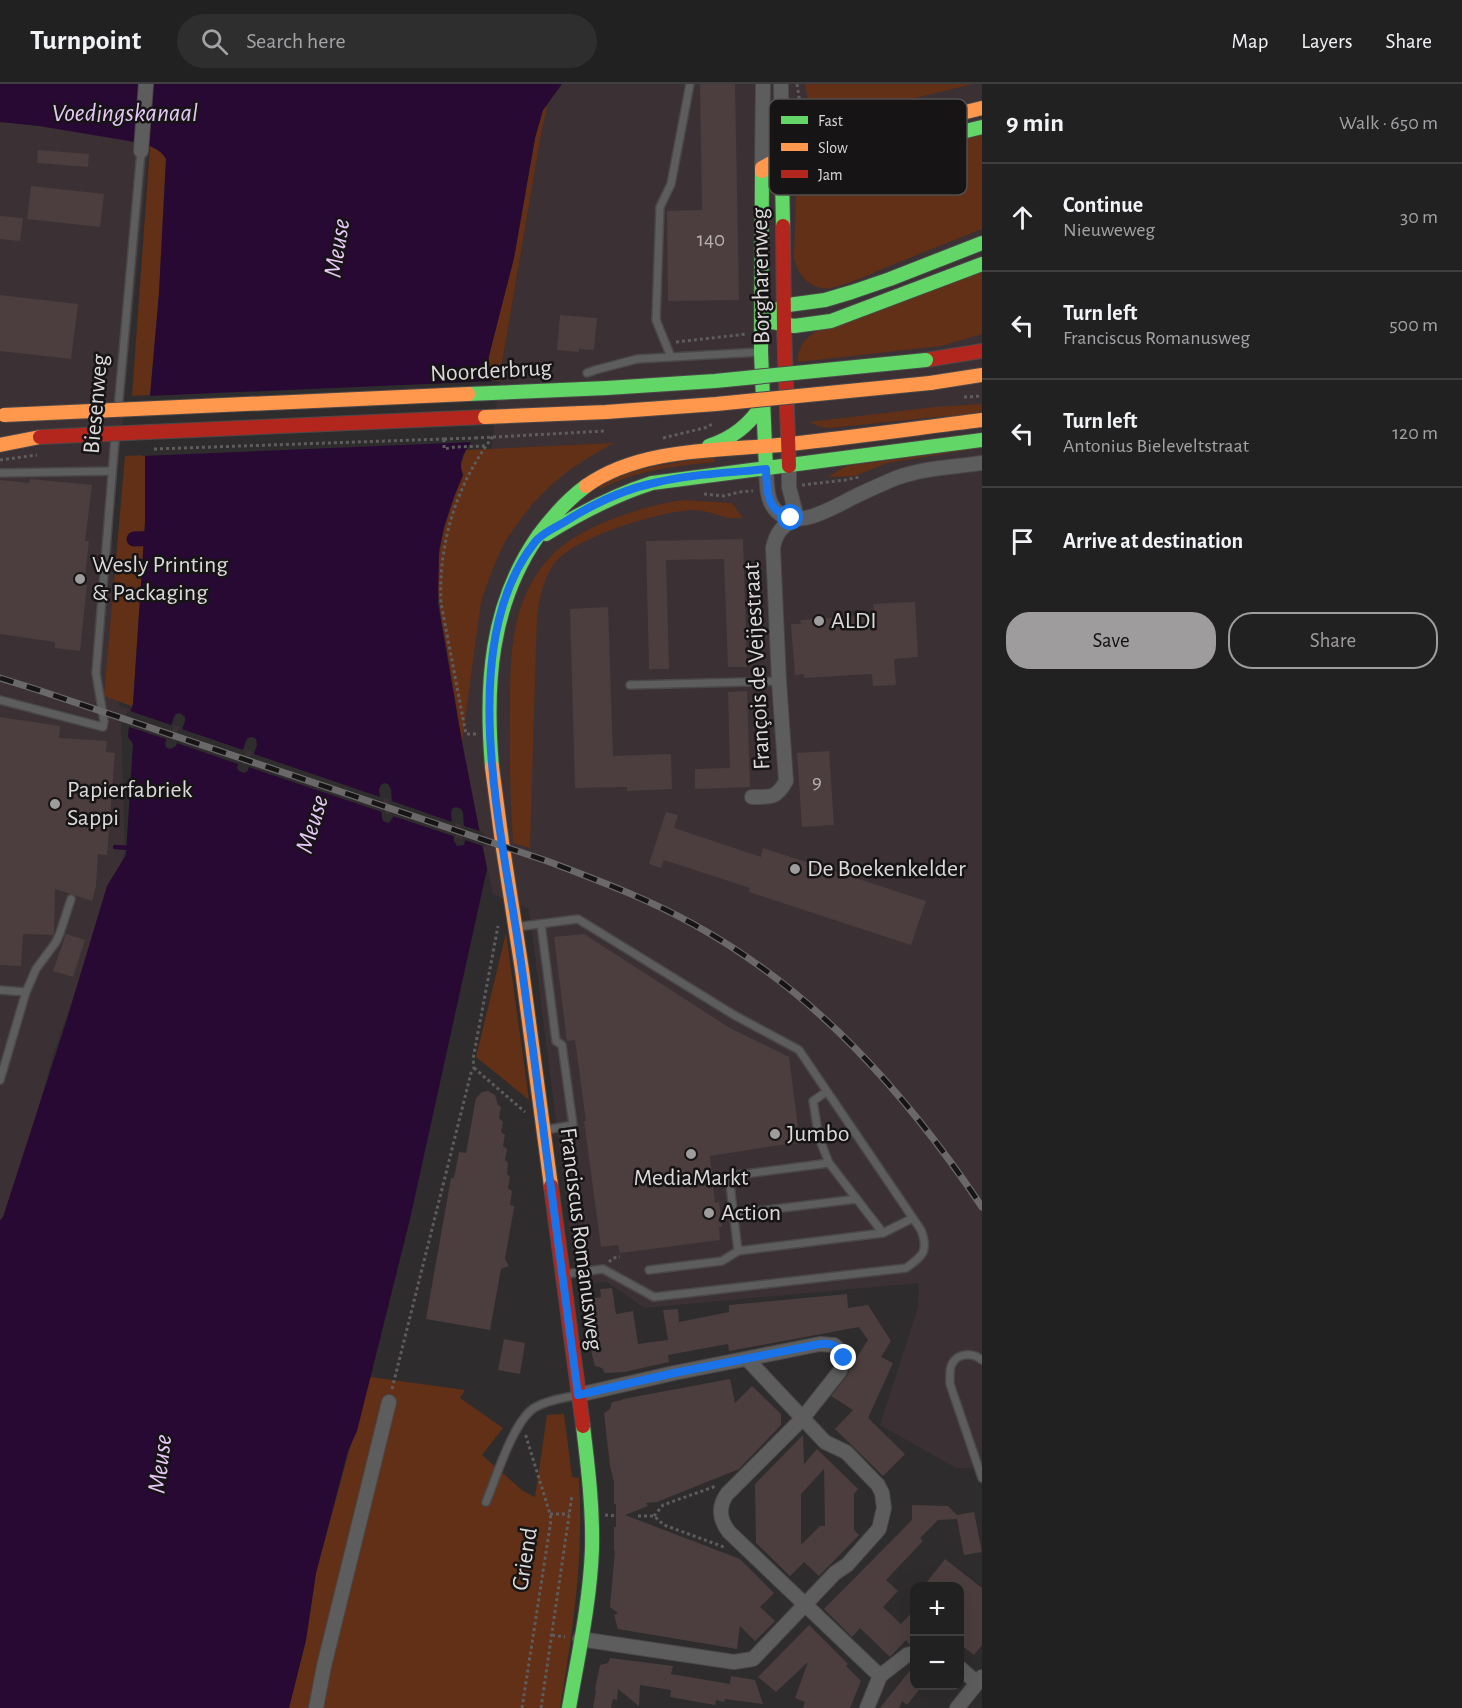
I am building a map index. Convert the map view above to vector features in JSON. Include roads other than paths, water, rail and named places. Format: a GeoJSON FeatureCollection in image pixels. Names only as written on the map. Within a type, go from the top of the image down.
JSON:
{"type":"FeatureCollection","features":[{"type":"Feature","properties":{"kind":"street","name":"Biesenweg"},"geometry":{"type":"LineString","coordinates":[[141,151],[146,84]]}},
{"type":"Feature","properties":{"kind":"street","name":"Borgharenweg"},"geometry":{"type":"LineString","coordinates":[[763,84],[761,352],[765,447]]}},
{"type":"Feature","properties":{"kind":"street","name":"Borgharenweg"},"geometry":{"type":"LineString","coordinates":[[781,84],[781,99]]}},
{"type":"Feature","properties":{"kind":"street"},"geometry":{"type":"LineString","coordinates":[[967,112],[982,108]]}},
{"type":"Feature","properties":{"kind":"street"},"geometry":{"type":"LineString","coordinates":[[967,131],[982,127]]}},
{"type":"Feature","properties":{"kind":"street"},"geometry":{"type":"LineString","coordinates":[[762,168],[769,164]]}},
{"type":"Feature","properties":{"kind":"street"},"geometry":{"type":"LineString","coordinates":[[762,168],[769,171]]}},
{"type":"Feature","properties":{"kind":"street","name":"Borgharenweg"},"geometry":{"type":"LineString","coordinates":[[782,195],[783,305],[789,466]]}},
{"type":"Feature","properties":{"kind":"street"},"geometry":{"type":"LineString","coordinates":[[762,318],[783,305],[831,298],[870,286],[982,243]]}},
{"type":"Feature","properties":{"kind":"street"},"geometry":{"type":"LineString","coordinates":[[762,318],[784,327],[831,321],[982,264]]}},
{"type":"Feature","properties":{"kind":"street","name":"Noorderbrug"},"geometry":{"type":"LineString","coordinates":[[1,415],[715,381],[926,360],[982,351]]}},
{"type":"Feature","properties":{"kind":"street","name":"Noorderbrug"},"geometry":{"type":"LineString","coordinates":[[0,438],[606,412],[779,399],[982,375]]}},
{"type":"Feature","properties":{"kind":"street"},"geometry":{"type":"LineString","coordinates":[[690,453],[730,438],[741,431],[763,404]]}},
{"type":"Feature","properties":{"kind":"street","name":"Franciscus Romanusweg"},"geometry":{"type":"LineString","coordinates":[[569,1708],[591,1558],[589,1476],[516,927],[493,790],[490,692],[494,644],[502,607],[514,578],[536,540],[566,503],[577,492],[597,479],[644,460],[675,454],[765,447],[982,420]]}},
{"type":"Feature","properties":{"kind":"street"},"geometry":{"type":"LineString","coordinates":[[0,446],[40,437]]}},
{"type":"Feature","properties":{"kind":"street","name":"Franciscus Romanusweg"},"geometry":{"type":"LineString","coordinates":[[536,540],[592,506],[631,489],[669,480],[982,440]]}},
{"type":"Feature","properties":{"kind":"street"},"geometry":{"type":"LineString","coordinates":[[765,447],[767,489],[771,503],[780,514],[791,518],[813,517],[866,491],[907,475],[982,463]]}},
{"type":"Feature","properties":{"kind":"street"},"geometry":{"type":"LineString","coordinates":[[789,466],[789,487],[797,518]]}},
{"type":"Feature","properties":{"kind":"street","name":"François de Veijestraat"},"geometry":{"type":"LineString","coordinates":[[752,797],[771,797],[780,792],[786,780],[773,548],[781,528],[797,518]]}},
{"type":"Feature","properties":{"kind":"street"},"geometry":{"type":"LineString","coordinates":[[578,1395],[820,1344],[834,1345],[839,1349],[844,1358],[840,1371],[802,1419],[727,1494],[720,1513],[725,1526],[736,1539],[880,1676]]}},
{"type":"Feature","properties":{"kind":"street"},"geometry":{"type":"LineString","coordinates":[[580,1639],[734,1662],[753,1659],[835,1573],[847,1565],[879,1529],[884,1501],[878,1485],[846,1452],[825,1442],[747,1359]]}},
{"type":"Feature","properties":{"kind":"street"},"geometry":{"type":"LineString","coordinates":[[316,1708],[324,1666],[389,1402]]}},
{"type":"Feature","properties":{"kind":"street"},"geometry":{"type":"LineString","coordinates":[[867,1708],[880,1676],[910,1654]]}},
{"type":"Feature","properties":{"kind":"street"},"geometry":{"type":"LineString","coordinates":[[957,1708],[980,1680],[964,1670]]}},
{"type":"Feature","properties":{"kind":"lane"},"geometry":{"type":"LineString","coordinates":[[671,357],[656,320],[660,207],[671,184],[690,84]]}},
{"type":"Feature","properties":{"kind":"lane","name":"Biesenweg"},"geometry":{"type":"LineString","coordinates":[[117,413],[141,151]]}},
{"type":"Feature","properties":{"kind":"lane","name":"Borgharenweg"},"geometry":{"type":"LineString","coordinates":[[588,373],[637,359],[761,352]]}},
{"type":"Feature","properties":{"kind":"lane","name":"Biesenweg"},"geometry":{"type":"LineString","coordinates":[[0,700],[103,727],[96,673],[116,424]]}},
{"type":"Feature","properties":{"kind":"lane"},"geometry":{"type":"LineString","coordinates":[[0,472],[112,471]]}},
{"type":"Feature","properties":{"kind":"lane"},"geometry":{"type":"LineString","coordinates":[[630,685],[779,681]]}},
{"type":"Feature","properties":{"kind":"lane"},"geometry":{"type":"LineString","coordinates":[[0,1080],[26,992],[36,969],[60,933],[71,899]]}},
{"type":"Feature","properties":{"kind":"lane"},"geometry":{"type":"LineString","coordinates":[[516,927],[578,920],[734,1015],[799,1050],[921,1230],[926,1243],[918,1260],[906,1268],[654,1297],[603,1269],[563,1274]]}},
{"type":"Feature","properties":{"kind":"lane"},"geometry":{"type":"LineString","coordinates":[[541,924],[556,1041],[562,1045],[573,1125],[544,1130]]}},
{"type":"Feature","properties":{"kind":"lane"},"geometry":{"type":"LineString","coordinates":[[0,990],[26,992]]}},
{"type":"Feature","properties":{"kind":"lane"},"geometry":{"type":"LineString","coordinates":[[826,1092],[813,1101],[819,1138],[830,1163],[883,1233]]}},
{"type":"Feature","properties":{"kind":"lane"},"geometry":{"type":"LineString","coordinates":[[738,1251],[729,1176],[830,1163]]}},
{"type":"Feature","properties":{"kind":"lane"},"geometry":{"type":"LineString","coordinates":[[733,1214],[857,1199]]}},
{"type":"Feature","properties":{"kind":"lane"},"geometry":{"type":"LineString","coordinates":[[649,1270],[722,1262],[738,1251],[883,1233],[913,1218]]}},
{"type":"Feature","properties":{"kind":"lane"},"geometry":{"type":"LineString","coordinates":[[982,1360],[972,1355],[962,1355],[951,1365],[950,1383],[982,1478]]}},
{"type":"Feature","properties":{"kind":"lane"},"geometry":{"type":"LineString","coordinates":[[486,1502],[521,1420],[534,1408],[544,1403],[578,1395]]}},
{"type":"Feature","properties":{"kind":"water"},"geometry":{"type":"Polygon","coordinates":[[[0,84],[562,84],[543,110],[535,138],[514,258],[489,356],[486,380],[492,380],[490,392],[482,393],[479,427],[461,462],[463,475],[444,527],[439,551],[438,603],[487,869],[410,1219],[357,1431],[348,1451],[316,1573],[306,1640],[289,1708],[0,1708],[0,1220],[3,1217],[67,1019],[107,886],[126,855],[133,744],[128,737],[133,704],[145,523],[145,455],[159,293],[166,159],[157,150],[135,142],[0,122],[0,84]],[[180,713],[176,714],[165,744],[170,749],[176,746],[185,721],[185,717],[180,713]],[[248,738],[237,768],[243,773],[248,770],[257,745],[256,739],[248,738]],[[388,784],[381,785],[379,789],[382,818],[383,821],[389,823],[393,817],[391,789],[388,784]],[[456,807],[452,809],[454,841],[457,846],[464,845],[463,813],[456,807]]]}},
{"type":"Feature","properties":{"kind":"waterway"},"geometry":{"type":"LineString","coordinates":[[134,539],[164,538]]}},
{"type":"Feature","properties":{"kind":"waterway"},"geometry":{"type":"LineString","coordinates":[[115,847],[131,848]]}},
{"type":"Feature","properties":{"kind":"railway"},"geometry":{"type":"LineString","coordinates":[[0,678],[547,861],[603,882],[693,924],[779,980],[854,1048],[922,1124],[982,1207]]}},
{"type":"Feature","properties":{"kind":"place","name":"Wesly Printing & Packaging"},"geometry":{"type":"Point","coordinates":[80,579]}},
{"type":"Feature","properties":{"kind":"place","name":"ALDI"},"geometry":{"type":"Point","coordinates":[819,621]}},
{"type":"Feature","properties":{"kind":"place","name":"Papierfabriek Sappi"},"geometry":{"type":"Point","coordinates":[55,804]}},
{"type":"Feature","properties":{"kind":"place","name":"De Boekenkelder"},"geometry":{"type":"Point","coordinates":[795,869]}},
{"type":"Feature","properties":{"kind":"place","name":"Jumbo"},"geometry":{"type":"Point","coordinates":[775,1134]}},
{"type":"Feature","properties":{"kind":"place","name":"MediaMarkt"},"geometry":{"type":"Point","coordinates":[691,1154]}},
{"type":"Feature","properties":{"kind":"place","name":"Action"},"geometry":{"type":"Point","coordinates":[709,1213]}},
{"type":"Feature","properties":{"kind":"water label","name":"Voedingskanaal"},"geometry":{"type":"Point","coordinates":[125,113]}},
{"type":"Feature","properties":{"kind":"water label","name":"Meuse"},"geometry":{"type":"Point","coordinates":[337,248]}},
{"type":"Feature","properties":{"kind":"water label","name":"Meuse"},"geometry":{"type":"Point","coordinates":[312,824]}},
{"type":"Feature","properties":{"kind":"water label","name":"Meuse"},"geometry":{"type":"Point","coordinates":[160,1464]}}]}
